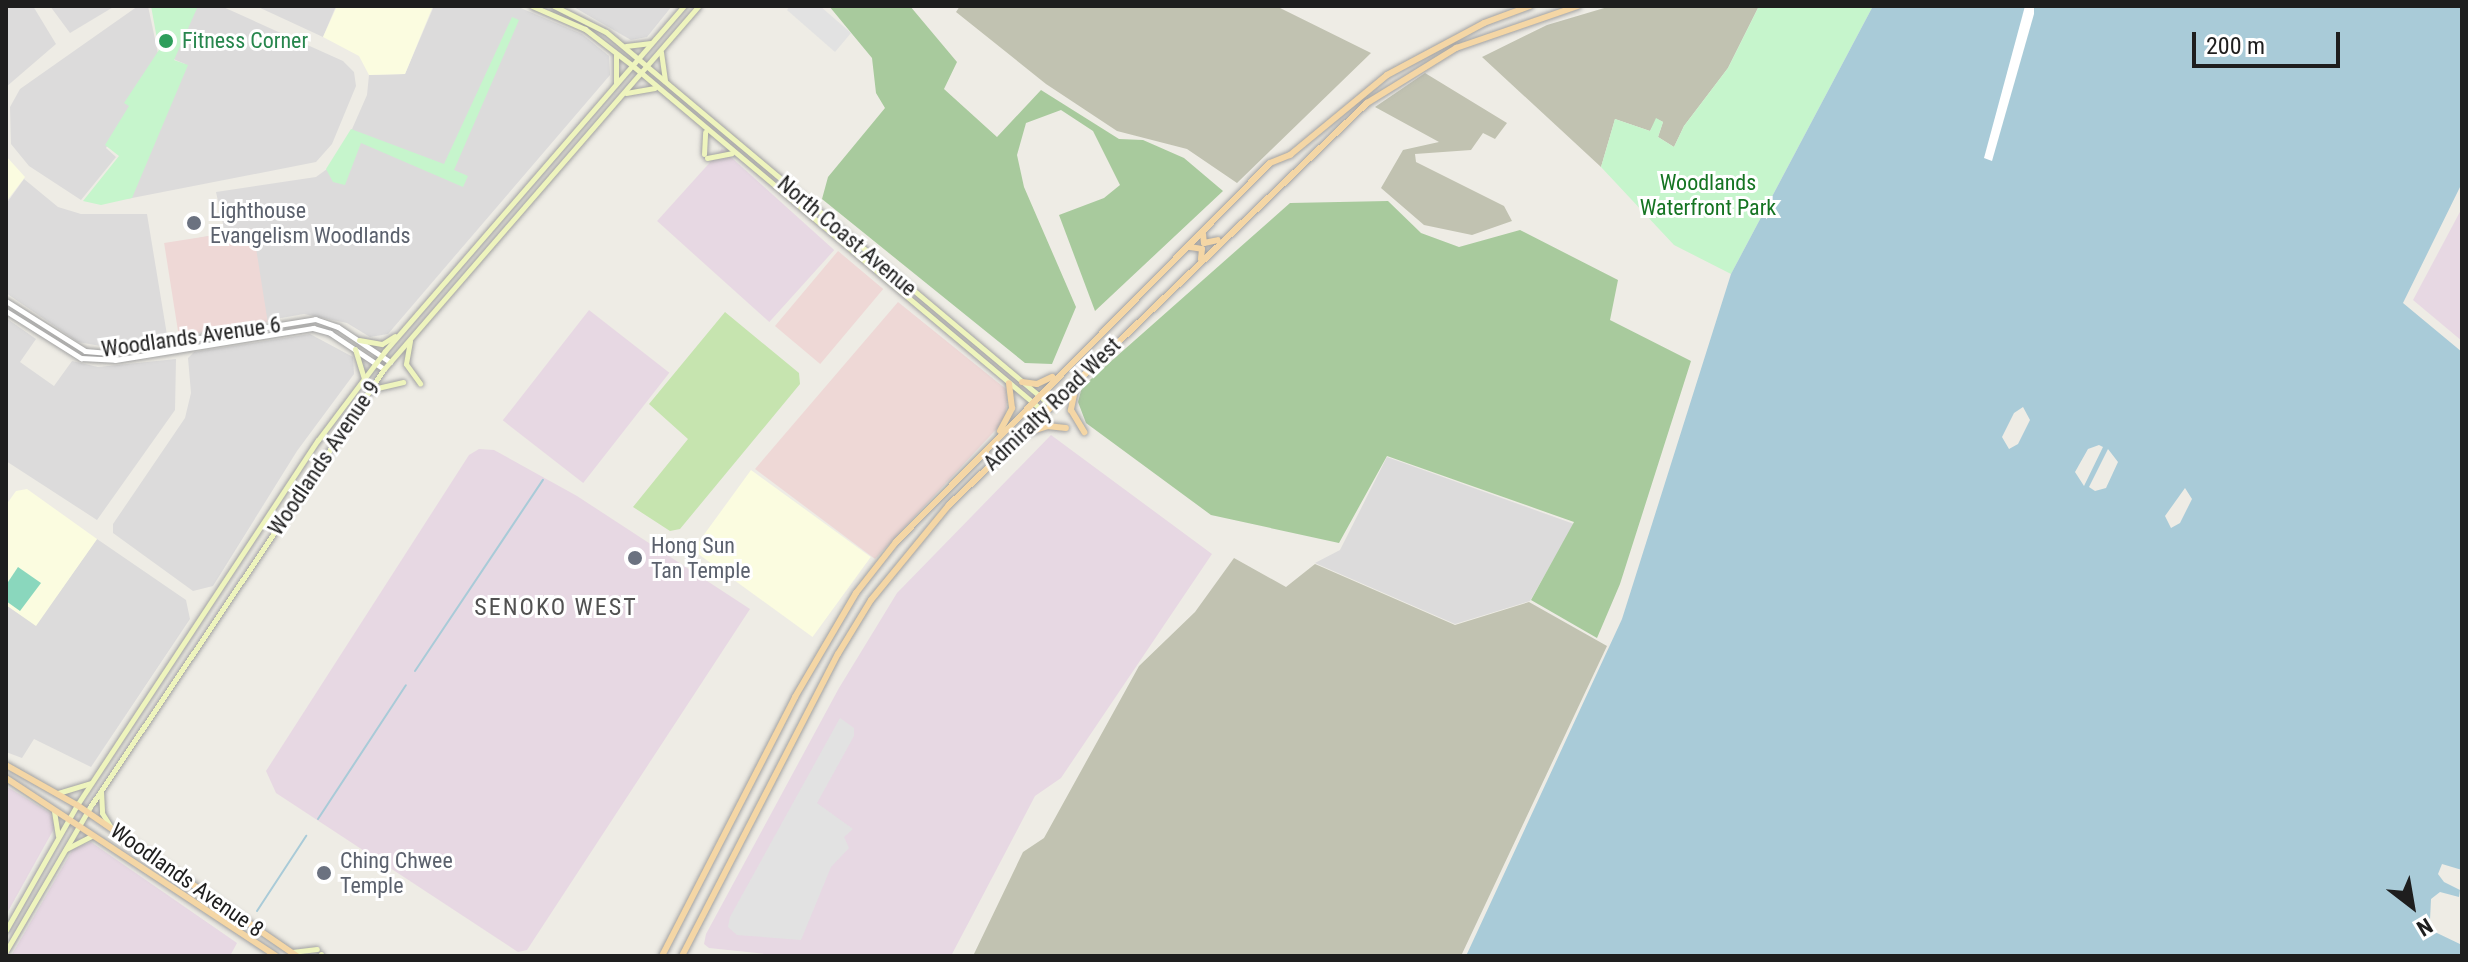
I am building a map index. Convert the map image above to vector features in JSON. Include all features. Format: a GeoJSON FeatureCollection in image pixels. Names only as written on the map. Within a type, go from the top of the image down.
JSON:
{"type":"FeatureCollection","features":[{"type":"Feature","properties":{"kind":"main road","name":"North Coast Avenue"},"geometry":{"type":"LineString","coordinates":[[532,6],[585,29],[633,66],[1009,383]]}},
{"type":"Feature","properties":{"kind":"main road","name":"North Coast Avenue"},"geometry":{"type":"LineString","coordinates":[[554,6],[590,21],[621,44],[1049,404]]}},
{"type":"Feature","properties":{"kind":"main road","name":"Woodlands Avenue 9"},"geometry":{"type":"LineString","coordinates":[[6,930],[77,805],[270,509],[375,363],[684,6]]}},
{"type":"Feature","properties":{"kind":"main road","name":"Woodlands Avenue 9"},"geometry":{"type":"LineString","coordinates":[[6,951],[101,790],[384,369],[698,6]]}},
{"type":"Feature","properties":{"kind":"main road","name":"Admiralty Road West"},"geometry":{"type":"LineString","coordinates":[[662,956],[707,860],[791,704],[864,583],[896,542],[1270,163],[1290,155],[1369,87],[1443,44],[1530,6]]}},
{"type":"Feature","properties":{"kind":"main road","name":"Admiralty Road West"},"geometry":{"type":"LineString","coordinates":[[682,956],[807,708],[871,600],[909,550],[1049,404],[1329,135],[1383,91],[1475,39],[1578,6]]}},
{"type":"Feature","properties":{"kind":"main road"},"geometry":{"type":"LineString","coordinates":[[621,44],[640,46],[658,38]]}},
{"type":"Feature","properties":{"kind":"main road"},"geometry":{"type":"LineString","coordinates":[[661,51],[659,68],[668,86]]}},
{"type":"Feature","properties":{"kind":"main road"},"geometry":{"type":"LineString","coordinates":[[615,87],[616,53]]}},
{"type":"Feature","properties":{"kind":"main road"},"geometry":{"type":"LineString","coordinates":[[621,97],[644,86],[659,89]]}},
{"type":"Feature","properties":{"kind":"main road"},"geometry":{"type":"LineString","coordinates":[[703,128],[706,156],[723,151],[737,154]]}},
{"type":"Feature","properties":{"kind":"main road"},"geometry":{"type":"LineString","coordinates":[[1204,231],[1202,238],[1211,245],[1231,232]]}},
{"type":"Feature","properties":{"kind":"main road"},"geometry":{"type":"LineString","coordinates":[[1184,251],[1198,245],[1203,254],[1200,261]]}},
{"type":"Feature","properties":{"kind":"main road"},"geometry":{"type":"LineString","coordinates":[[359,340],[382,344],[402,331]]}},
{"type":"Feature","properties":{"kind":"main road"},"geometry":{"type":"LineString","coordinates":[[411,336],[406,364],[420,383]]}},
{"type":"Feature","properties":{"kind":"main road"},"geometry":{"type":"LineString","coordinates":[[355,349],[364,379]]}},
{"type":"Feature","properties":{"kind":"main road"},"geometry":{"type":"LineString","coordinates":[[1022,382],[1037,384],[1060,374]]}},
{"type":"Feature","properties":{"kind":"main road"},"geometry":{"type":"LineString","coordinates":[[1078,377],[1071,410],[1084,432]]}},
{"type":"Feature","properties":{"kind":"main road"},"geometry":{"type":"LineString","coordinates":[[370,390],[403,382]]}},
{"type":"Feature","properties":{"kind":"main road"},"geometry":{"type":"LineString","coordinates":[[1009,383],[1043,411]]}},
{"type":"Feature","properties":{"kind":"main road"},"geometry":{"type":"LineString","coordinates":[[996,438],[1012,408],[1009,383]]}},
{"type":"Feature","properties":{"kind":"main road"},"geometry":{"type":"LineString","coordinates":[[1018,436],[1047,426],[1066,428]]}},
{"type":"Feature","properties":{"kind":"main road"},"geometry":{"type":"LineString","coordinates":[[791,704],[797,712],[807,708]]}},
{"type":"Feature","properties":{"kind":"main road"},"geometry":{"type":"LineString","coordinates":[[776,735],[785,733],[790,740]]}},
{"type":"Feature","properties":{"kind":"main road","name":"Woodlands Avenue 8"},"geometry":{"type":"LineString","coordinates":[[6,765],[77,805],[294,954]]}},
{"type":"Feature","properties":{"kind":"main road","name":"Woodlands Avenue 8"},"geometry":{"type":"LineString","coordinates":[[6,778],[80,823],[276,956]]}},
{"type":"Feature","properties":{"kind":"main road"},"geometry":{"type":"LineString","coordinates":[[57,793],[76,791],[93,781]]}},
{"type":"Feature","properties":{"kind":"main road"},"geometry":{"type":"LineString","coordinates":[[101,790],[102,813],[111,828]]}},
{"type":"Feature","properties":{"kind":"main road"},"geometry":{"type":"LineString","coordinates":[[52,805],[58,837]]}},
{"type":"Feature","properties":{"kind":"main road"},"geometry":{"type":"LineString","coordinates":[[64,851],[82,837],[101,837]]}},
{"type":"Feature","properties":{"kind":"main road"},"geometry":{"type":"LineString","coordinates":[[6,919],[16,913]]}},
{"type":"Feature","properties":{"kind":"main road"},"geometry":{"type":"LineString","coordinates":[[294,954],[320,953]]}},
{"type":"Feature","properties":{"kind":"street","name":"Woodlands Avenue 6"},"geometry":{"type":"LineString","coordinates":[[6,301],[85,351],[106,353],[315,319],[359,340],[390,362]]}},
{"type":"Feature","properties":{"kind":"street","name":"Woodlands Avenue 6"},"geometry":{"type":"LineString","coordinates":[[6,311],[69,353],[93,360],[303,329],[323,330],[384,369]]}},
{"type":"Feature","properties":{"kind":"shaded area"},"geometry":{"type":"Polygon","coordinates":[[[6,6],[33,6],[56,44],[6,87],[6,6]]]}},
{"type":"Feature","properties":{"kind":"shaded area"},"geometry":{"type":"Polygon","coordinates":[[[50,6],[115,6],[70,33],[50,6]]]}},
{"type":"Feature","properties":{"kind":"shaded area"},"geometry":{"type":"Polygon","coordinates":[[[138,6],[148,6],[159,58],[106,148],[116,157],[81,200],[29,166],[11,144],[10,107],[20,89],[138,6]]]}},
{"type":"Feature","properties":{"kind":"shaded area"},"geometry":{"type":"Polygon","coordinates":[[[193,6],[221,6],[343,61],[354,72],[356,86],[332,144],[316,162],[127,199],[185,64],[171,58],[193,6]]]}},
{"type":"Feature","properties":{"kind":"shaded area"},"geometry":{"type":"Polygon","coordinates":[[[256,6],[336,6],[323,37],[256,6]]]}},
{"type":"Feature","properties":{"kind":"shaded area"},"geometry":{"type":"Polygon","coordinates":[[[337,6],[433,6],[405,74],[369,75],[359,56],[323,37],[337,6]]]}},
{"type":"Feature","properties":{"kind":"shaded area"},"geometry":{"type":"Polygon","coordinates":[[[434,6],[516,6],[582,34],[609,56],[610,75],[388,334],[370,337],[347,323],[304,314],[213,330],[167,244],[225,233],[216,192],[316,177],[338,161],[367,95],[369,75],[405,74],[434,6]]]}},
{"type":"Feature","properties":{"kind":"shaded area"},"geometry":{"type":"Polygon","coordinates":[[[572,6],[672,6],[647,37],[631,40],[572,6]]]}},
{"type":"Feature","properties":{"kind":"shaded area"},"geometry":{"type":"Polygon","coordinates":[[[790,6],[820,6],[851,33],[835,52],[787,10],[790,6]]]}},
{"type":"Feature","properties":{"kind":"shaded area"},"geometry":{"type":"Polygon","coordinates":[[[960,6],[1276,6],[1371,53],[1237,183],[1187,149],[1117,131],[1046,84],[956,12],[960,6]]]}},
{"type":"Feature","properties":{"kind":"shaded area"},"geometry":{"type":"Polygon","coordinates":[[[1611,6],[1759,6],[1728,68],[1684,126],[1674,147],[1658,137],[1663,122],[1657,119],[1650,131],[1615,119],[1601,167],[1482,57],[1547,25],[1611,6]]]}},
{"type":"Feature","properties":{"kind":"shaded area"},"geometry":{"type":"Polygon","coordinates":[[[1425,73],[1507,123],[1495,139],[1483,133],[1471,150],[1415,154],[1416,162],[1504,206],[1512,221],[1472,235],[1424,225],[1381,188],[1403,150],[1439,142],[1375,107],[1425,73]]]}},
{"type":"Feature","properties":{"kind":"shaded area"},"geometry":{"type":"Polygon","coordinates":[[[722,149],[834,250],[769,322],[657,221],[722,149]]]}},
{"type":"Feature","properties":{"kind":"shaded area"},"geometry":{"type":"Polygon","coordinates":[[[6,156],[25,177],[6,202],[6,156]]]}},
{"type":"Feature","properties":{"kind":"shaded area"},"geometry":{"type":"Polygon","coordinates":[[[24,179],[58,207],[81,214],[147,214],[167,335],[106,347],[78,342],[6,293],[6,204],[24,179]]]}},
{"type":"Feature","properties":{"kind":"shaded area"},"geometry":{"type":"Polygon","coordinates":[[[2462,208],[2462,341],[2413,300],[2462,208]]]}},
{"type":"Feature","properties":{"kind":"shaded area"},"geometry":{"type":"Polygon","coordinates":[[[253,229],[268,322],[179,336],[164,243],[253,229]]]}},
{"type":"Feature","properties":{"kind":"shaded area"},"geometry":{"type":"Polygon","coordinates":[[[838,251],[883,289],[820,364],[775,326],[838,251]]]}},
{"type":"Feature","properties":{"kind":"shaded area"},"geometry":{"type":"Polygon","coordinates":[[[898,302],[1006,389],[1007,400],[1005,420],[875,559],[755,469],[898,302]]]}},
{"type":"Feature","properties":{"kind":"shaded area"},"geometry":{"type":"Polygon","coordinates":[[[589,310],[669,373],[583,483],[503,420],[589,310]]]}},
{"type":"Feature","properties":{"kind":"shaded area"},"geometry":{"type":"Polygon","coordinates":[[[6,318],[36,339],[20,362],[54,386],[72,361],[98,367],[176,359],[175,410],[97,520],[6,461],[6,318]]]}},
{"type":"Feature","properties":{"kind":"shaded area"},"geometry":{"type":"Polygon","coordinates":[[[310,334],[353,357],[354,374],[297,451],[213,586],[193,591],[113,533],[113,524],[185,418],[191,393],[188,358],[194,352],[310,334]]]}},
{"type":"Feature","properties":{"kind":"shaded area"},"geometry":{"type":"Polygon","coordinates":[[[1051,435],[1212,554],[1061,778],[1035,796],[951,956],[784,956],[709,948],[704,944],[706,934],[839,688],[897,593],[1051,435]]]}},
{"type":"Feature","properties":{"kind":"shaded area"},"geometry":{"type":"Polygon","coordinates":[[[479,449],[494,450],[577,496],[750,609],[527,950],[518,952],[276,793],[266,771],[469,455],[479,449]]]}},
{"type":"Feature","properties":{"kind":"shaded area"},"geometry":{"type":"Polygon","coordinates":[[[1387,457],[1574,524],[1530,601],[1455,624],[1315,563],[1340,550],[1387,457]]]}},
{"type":"Feature","properties":{"kind":"shaded area"},"geometry":{"type":"Polygon","coordinates":[[[751,470],[871,557],[813,637],[693,550],[751,470]]]}},
{"type":"Feature","properties":{"kind":"shaded area"},"geometry":{"type":"Polygon","coordinates":[[[27,489],[97,539],[36,626],[6,605],[6,505],[16,491],[27,489]]]}},
{"type":"Feature","properties":{"kind":"shaded area"},"geometry":{"type":"Polygon","coordinates":[[[97,539],[186,600],[190,619],[91,767],[34,739],[22,758],[6,752],[6,605],[36,625],[97,539]]]}},
{"type":"Feature","properties":{"kind":"shaded area"},"geometry":{"type":"Polygon","coordinates":[[[1234,558],[1286,587],[1315,564],[1455,625],[1529,602],[1607,646],[1461,956],[973,956],[1023,852],[1044,838],[1139,666],[1195,612],[1234,558]]]}},
{"type":"Feature","properties":{"kind":"shaded area"},"geometry":{"type":"Polygon","coordinates":[[[840,718],[854,728],[854,736],[817,803],[853,829],[844,837],[849,848],[831,867],[801,940],[737,935],[728,927],[730,917],[840,718]]]}},
{"type":"Feature","properties":{"kind":"shaded area"},"geometry":{"type":"Polygon","coordinates":[[[6,786],[50,813],[55,827],[6,915],[6,786]]]}},
{"type":"Feature","properties":{"kind":"shaded area"},"geometry":{"type":"Polygon","coordinates":[[[91,842],[237,943],[230,956],[11,956],[73,849],[91,842]]]}},
{"type":"Feature","properties":{"kind":"green space"},"geometry":{"type":"Polygon","coordinates":[[[151,6],[198,6],[174,60],[188,65],[132,198],[101,205],[83,201],[119,156],[105,145],[129,106],[124,103],[159,50],[151,6]]]}},
{"type":"Feature","properties":{"kind":"green space"},"geometry":{"type":"Polygon","coordinates":[[[829,6],[910,6],[957,62],[944,89],[997,137],[1041,90],[1119,139],[1143,140],[1184,158],[1223,191],[1095,311],[1059,215],[1104,198],[1120,185],[1093,131],[1061,110],[1026,123],[1017,155],[1024,187],[1076,307],[1052,364],[1025,363],[822,199],[828,177],[885,108],[876,93],[872,58],[829,6]]]}},
{"type":"Feature","properties":{"kind":"green space","name":"Woodlands Waterfront Park"},"geometry":{"type":"Polygon","coordinates":[[[1759,6],[1873,6],[1731,274],[1674,245],[1601,167],[1615,119],[1650,131],[1656,118],[1663,122],[1658,137],[1674,147],[1684,126],[1728,68],[1759,6]]]}},
{"type":"Feature","properties":{"kind":"green space"},"geometry":{"type":"Polygon","coordinates":[[[512,17],[519,20],[454,170],[468,176],[463,187],[361,143],[345,185],[333,182],[326,169],[351,129],[444,164],[512,17]]]}},
{"type":"Feature","properties":{"kind":"green space"},"geometry":{"type":"Polygon","coordinates":[[[1388,201],[1421,233],[1459,247],[1520,230],[1618,280],[1610,320],[1691,361],[1620,584],[1597,638],[1531,600],[1574,522],[1387,456],[1339,543],[1211,515],[1086,423],[1078,402],[1082,387],[1290,203],[1388,201]]]}},
{"type":"Feature","properties":{"kind":"green space"},"geometry":{"type":"Polygon","coordinates":[[[725,312],[799,373],[800,384],[680,529],[670,531],[633,507],[688,439],[649,404],[725,312]]]}},
{"type":"Feature","properties":{"kind":"green space"},"geometry":{"type":"Polygon","coordinates":[[[18,567],[41,583],[20,611],[6,601],[6,585],[18,567]]]}},
{"type":"Feature","properties":{"kind":"water"},"geometry":{"type":"Polygon","coordinates":[[[1873,6],[2462,6],[2462,183],[2403,303],[2462,352],[2462,870],[2442,864],[2438,874],[2444,882],[2460,890],[2459,897],[2440,892],[2431,899],[2430,920],[2437,933],[2462,945],[2462,956],[1466,956],[1622,619],[1731,274],[1873,6]],[[2023,407],[2014,413],[2002,437],[2009,449],[2018,444],[2030,420],[2023,407]],[[2099,445],[2088,449],[2075,472],[2084,486],[2103,447],[2099,445]],[[2108,449],[2089,487],[2095,491],[2106,488],[2118,462],[2108,449]],[[2185,488],[2165,516],[2171,528],[2180,523],[2192,499],[2185,488]]]}},
{"type":"Feature","properties":{"kind":"pier"},"geometry":{"type":"Polygon","coordinates":[[[2025,6],[2034,6],[2034,14],[1992,161],[1984,158],[2025,6]]]}},
{"type":"Feature","properties":{"kind":"waterway"},"geometry":{"type":"LineString","coordinates":[[415,671],[543,480]]}},
{"type":"Feature","properties":{"kind":"waterway"},"geometry":{"type":"LineString","coordinates":[[318,819],[406,685]]}},
{"type":"Feature","properties":{"kind":"waterway"},"geometry":{"type":"LineString","coordinates":[[257,911],[306,836]]}},
{"type":"Feature","properties":{"kind":"place","name":"Fitness Corner"},"geometry":{"type":"Point","coordinates":[166,41]}},
{"type":"Feature","properties":{"kind":"place","name":"Lighthouse Evangelism Woodlands"},"geometry":{"type":"Point","coordinates":[194,223]}},
{"type":"Feature","properties":{"kind":"place","name":"Hong Sun Tan Temple"},"geometry":{"type":"Point","coordinates":[635,558]}},
{"type":"Feature","properties":{"kind":"place","name":"Ching Chwee Temple"},"geometry":{"type":"Point","coordinates":[324,873]}},
{"type":"Feature","properties":{"kind":"district","name":"SENOKO WEST"},"geometry":{"type":"Point","coordinates":[556,608]}}]}
